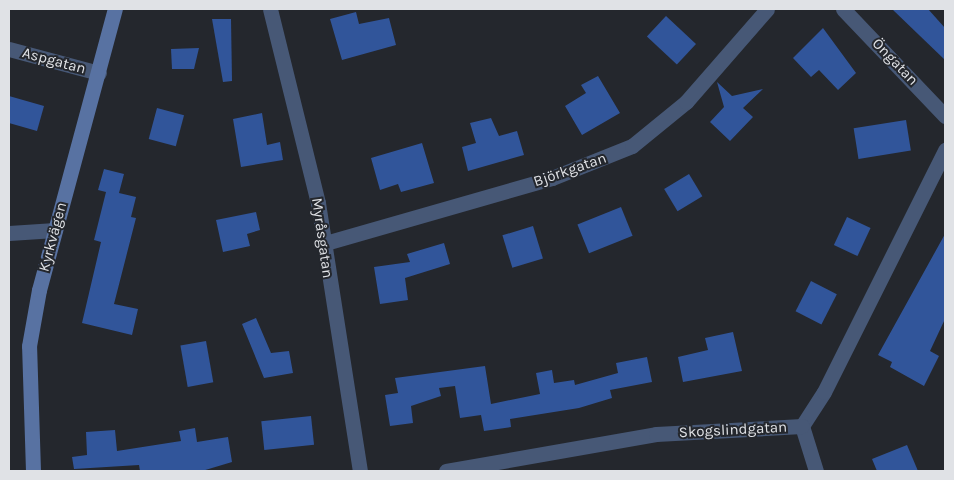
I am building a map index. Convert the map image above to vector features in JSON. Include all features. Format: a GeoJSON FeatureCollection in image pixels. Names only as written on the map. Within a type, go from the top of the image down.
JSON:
{"type":"FeatureCollection","features":[{"type":"Feature","properties":{"kind":"street","name":"Kyrkvägen"},"geometry":{"type":"LineString","coordinates":[[33,471],[29,346],[55,230],[115,9]]}},
{"type":"Feature","properties":{"kind":"street","name":"Myråsgatan"},"geometry":{"type":"LineString","coordinates":[[270,9],[300,118],[360,471]]}},
{"type":"Feature","properties":{"kind":"street","name":"Björkgatan"},"geometry":{"type":"LineString","coordinates":[[322,244],[552,178],[632,146],[686,102],[766,9]]}},
{"type":"Feature","properties":{"kind":"street","name":"Öngatan"},"geometry":{"type":"LineString","coordinates":[[843,9],[945,116]]}},
{"type":"Feature","properties":{"kind":"street","name":"Aspgatan"},"geometry":{"type":"LineString","coordinates":[[9,49],[99,73]]}},
{"type":"Feature","properties":{"kind":"street","name":"Skogslindgatan"},"geometry":{"type":"LineString","coordinates":[[446,471],[656,434],[802,426],[824,392],[945,150]]}},
{"type":"Feature","properties":{"kind":"street"},"geometry":{"type":"LineString","coordinates":[[9,233],[55,230]]}},
{"type":"Feature","properties":{"kind":"street"},"geometry":{"type":"LineString","coordinates":[[802,426],[816,471]]}},
{"type":"Feature","properties":{"kind":"building"},"geometry":{"type":"Polygon","coordinates":[[[892,9],[928,9],[945,28],[945,60],[892,9]]]}},
{"type":"Feature","properties":{"kind":"building"},"geometry":{"type":"Polygon","coordinates":[[[356,12],[359,24],[389,18],[396,45],[342,60],[330,19],[356,12]]]}},
{"type":"Feature","properties":{"kind":"building"},"geometry":{"type":"Polygon","coordinates":[[[666,16],[696,44],[677,64],[647,36],[666,16]]]}},
{"type":"Feature","properties":{"kind":"building"},"geometry":{"type":"Polygon","coordinates":[[[212,19],[231,19],[232,81],[223,82],[212,19]]]}},
{"type":"Feature","properties":{"kind":"building"},"geometry":{"type":"Polygon","coordinates":[[[823,28],[856,73],[838,90],[819,70],[811,77],[793,58],[823,28]]]}},
{"type":"Feature","properties":{"kind":"building"},"geometry":{"type":"Polygon","coordinates":[[[199,48],[194,69],[172,69],[171,49],[199,48]]]}},
{"type":"Feature","properties":{"kind":"building"},"geometry":{"type":"Polygon","coordinates":[[[598,76],[620,113],[582,135],[565,106],[586,93],[581,85],[598,76]]]}},
{"type":"Feature","properties":{"kind":"building"},"geometry":{"type":"Polygon","coordinates":[[[717,82],[732,96],[763,89],[743,108],[753,117],[730,141],[710,122],[724,107],[717,82]]]}},
{"type":"Feature","properties":{"kind":"building"},"geometry":{"type":"Polygon","coordinates":[[[9,96],[44,106],[37,131],[9,123],[9,96]]]}},
{"type":"Feature","properties":{"kind":"building"},"geometry":{"type":"Polygon","coordinates":[[[157,108],[184,115],[176,146],[149,139],[157,108]]]}},
{"type":"Feature","properties":{"kind":"building"},"geometry":{"type":"Polygon","coordinates":[[[262,113],[267,145],[280,142],[283,160],[241,167],[233,119],[262,113]]]}},
{"type":"Feature","properties":{"kind":"building"},"geometry":{"type":"Polygon","coordinates":[[[491,118],[499,136],[517,131],[524,155],[468,171],[462,147],[476,143],[470,123],[491,118]]]}},
{"type":"Feature","properties":{"kind":"building"},"geometry":{"type":"Polygon","coordinates":[[[906,120],[911,151],[859,159],[854,128],[906,120]]]}},
{"type":"Feature","properties":{"kind":"building"},"geometry":{"type":"Polygon","coordinates":[[[422,143],[434,183],[401,192],[398,184],[380,190],[371,158],[422,143]]]}},
{"type":"Feature","properties":{"kind":"building"},"geometry":{"type":"Polygon","coordinates":[[[104,169],[124,174],[119,193],[136,197],[131,217],[136,218],[114,304],[138,309],[132,335],[82,323],[101,242],[94,240],[106,192],[98,190],[104,169]]]}},
{"type":"Feature","properties":{"kind":"building"},"geometry":{"type":"Polygon","coordinates":[[[689,174],[702,196],[678,211],[664,189],[689,174]]]}},
{"type":"Feature","properties":{"kind":"building"},"geometry":{"type":"Polygon","coordinates":[[[621,207],[633,236],[589,253],[577,225],[621,207]]]}},
{"type":"Feature","properties":{"kind":"building"},"geometry":{"type":"Polygon","coordinates":[[[256,212],[260,230],[247,234],[250,246],[223,252],[216,220],[256,212]]]}},
{"type":"Feature","properties":{"kind":"building"},"geometry":{"type":"Polygon","coordinates":[[[847,217],[871,228],[857,256],[834,245],[847,217]]]}},
{"type":"Feature","properties":{"kind":"building"},"geometry":{"type":"Polygon","coordinates":[[[533,226],[543,259],[512,268],[502,235],[533,226]]]}},
{"type":"Feature","properties":{"kind":"building"},"geometry":{"type":"Polygon","coordinates":[[[945,234],[945,319],[930,351],[939,356],[924,386],[890,367],[892,362],[878,355],[945,234]]]}},
{"type":"Feature","properties":{"kind":"building"},"geometry":{"type":"Polygon","coordinates":[[[444,243],[450,264],[405,278],[408,300],[380,304],[374,267],[410,262],[407,254],[444,243]]]}},
{"type":"Feature","properties":{"kind":"building"},"geometry":{"type":"Polygon","coordinates":[[[811,281],[837,294],[821,324],[796,311],[811,281]]]}},
{"type":"Feature","properties":{"kind":"building"},"geometry":{"type":"Polygon","coordinates":[[[256,318],[271,353],[289,351],[293,373],[264,378],[242,324],[256,318]]]}},
{"type":"Feature","properties":{"kind":"building"},"geometry":{"type":"Polygon","coordinates":[[[733,332],[742,371],[683,382],[678,357],[708,350],[705,338],[733,332]]]}},
{"type":"Feature","properties":{"kind":"building"},"geometry":{"type":"Polygon","coordinates":[[[206,341],[213,382],[188,387],[180,346],[206,341]]]}},
{"type":"Feature","properties":{"kind":"building"},"geometry":{"type":"Polygon","coordinates":[[[647,357],[652,382],[610,390],[612,398],[579,408],[510,419],[511,427],[484,431],[481,415],[460,418],[455,386],[439,388],[441,396],[411,406],[413,423],[390,426],[385,395],[398,393],[395,378],[485,366],[491,404],[540,394],[536,373],[552,370],[554,383],[574,380],[575,385],[618,373],[616,363],[647,357]]]}},
{"type":"Feature","properties":{"kind":"building"},"geometry":{"type":"Polygon","coordinates":[[[311,416],[314,445],[264,450],[261,421],[311,416]]]}},
{"type":"Feature","properties":{"kind":"building"},"geometry":{"type":"Polygon","coordinates":[[[195,428],[197,442],[228,437],[232,462],[202,471],[140,471],[139,465],[74,469],[72,457],[87,455],[86,432],[115,430],[117,451],[181,441],[179,431],[195,428]]]}},
{"type":"Feature","properties":{"kind":"building"},"geometry":{"type":"Polygon","coordinates":[[[907,445],[918,471],[877,471],[872,459],[907,445]]]}}]}
